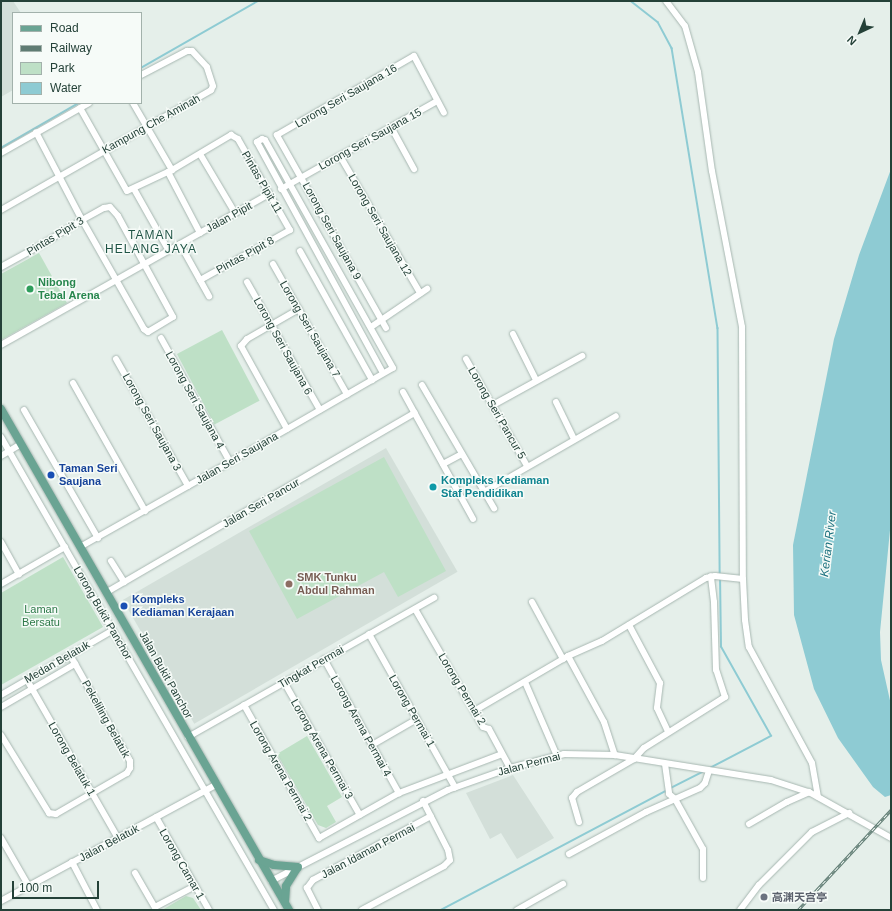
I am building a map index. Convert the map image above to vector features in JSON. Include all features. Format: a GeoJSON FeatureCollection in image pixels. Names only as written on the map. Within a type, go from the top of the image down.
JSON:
{"type":"FeatureCollection","features":[{"type":"Feature","properties":{"kind":"main road","name":"Jalan Bukit Panchor"},"geometry":{"type":"LineString","coordinates":[[1,409],[287,907]]}},
{"type":"Feature","properties":{"kind":"main road"},"geometry":{"type":"LineString","coordinates":[[259,860],[274,865],[298,867],[286,886],[287,907]]}},
{"type":"Feature","properties":{"kind":"street"},"geometry":{"type":"LineString","coordinates":[[666,1],[685,26],[698,72],[712,171],[742,327],[740,578],[749,647],[812,764],[818,796]]}},
{"type":"Feature","properties":{"kind":"street","name":"Kampung Che Aminah"},"geometry":{"type":"LineString","coordinates":[[1,210],[211,90],[213,81],[207,67],[192,51],[142,75]]}},
{"type":"Feature","properties":{"kind":"street","name":"Lorong Seri Saujana 16"},"geometry":{"type":"LineString","coordinates":[[277,135],[414,56],[437,101]]}},
{"type":"Feature","properties":{"kind":"street"},"geometry":{"type":"LineString","coordinates":[[437,101],[444,113]]}},
{"type":"Feature","properties":{"kind":"street","name":"Lorong Seri Saujana 15"},"geometry":{"type":"LineString","coordinates":[[281,189],[437,101]]}},
{"type":"Feature","properties":{"kind":"street"},"geometry":{"type":"LineString","coordinates":[[1,153],[87,104]]}},
{"type":"Feature","properties":{"kind":"street"},"geometry":{"type":"LineString","coordinates":[[134,104],[170,171],[200,233]]}},
{"type":"Feature","properties":{"kind":"street"},"geometry":{"type":"LineString","coordinates":[[80,108],[124,189],[127,191],[134,189],[200,154],[235,213]]}},
{"type":"Feature","properties":{"kind":"street"},"geometry":{"type":"LineString","coordinates":[[391,127],[414,169]]}},
{"type":"Feature","properties":{"kind":"street"},"geometry":{"type":"LineString","coordinates":[[36,132],[115,280],[144,330],[148,332],[172,318],[173,314],[145,264]]}},
{"type":"Feature","properties":{"kind":"street","name":"Pintas Pipit 11"},"geometry":{"type":"LineString","coordinates":[[200,154],[234,135],[290,230]]}},
{"type":"Feature","properties":{"kind":"street","name":"Lorong Seri Saujana 9"},"geometry":{"type":"LineString","coordinates":[[277,135],[386,328]]}},
{"type":"Feature","properties":{"kind":"street"},"geometry":{"type":"LineString","coordinates":[[383,374],[281,189],[257,142],[264,139],[371,327],[427,289]]}},
{"type":"Feature","properties":{"kind":"street","name":"Lorong Seri Saujana 12"},"geometry":{"type":"LineString","coordinates":[[340,156],[420,294]]}},
{"type":"Feature","properties":{"kind":"street"},"geometry":{"type":"LineString","coordinates":[[134,189],[169,250]]}},
{"type":"Feature","properties":{"kind":"street","name":"Jalan Pipit"},"geometry":{"type":"LineString","coordinates":[[1,345],[269,194]]}},
{"type":"Feature","properties":{"kind":"street","name":"Pintas Pipit 3"},"geometry":{"type":"LineString","coordinates":[[1,267],[82,220],[110,207],[118,216],[145,264]]}},
{"type":"Feature","properties":{"kind":"street","name":"Pintas Pipit 8"},"geometry":{"type":"LineString","coordinates":[[200,280],[290,230]]}},
{"type":"Feature","properties":{"kind":"street"},"geometry":{"type":"LineString","coordinates":[[180,244],[210,296]]}},
{"type":"Feature","properties":{"kind":"street"},"geometry":{"type":"LineString","coordinates":[[300,251],[372,380]]}},
{"type":"Feature","properties":{"kind":"street","name":"Lorong Seri Saujana 7"},"geometry":{"type":"LineString","coordinates":[[274,264],[347,394]]}},
{"type":"Feature","properties":{"kind":"street","name":"Lorong Seri Saujana 6"},"geometry":{"type":"LineString","coordinates":[[247,282],[320,410]]}},
{"type":"Feature","properties":{"kind":"street"},"geometry":{"type":"LineString","coordinates":[[287,429],[241,346],[247,340],[299,309]]}},
{"type":"Feature","properties":{"kind":"street","name":"Jalan Seri Saujana"},"geometry":{"type":"LineString","coordinates":[[80,547],[394,368],[371,327]]}},
{"type":"Feature","properties":{"kind":"street"},"geometry":{"type":"LineString","coordinates":[[513,334],[536,380]]}},
{"type":"Feature","properties":{"kind":"street","name":"Lorong Seri Saujana 4"},"geometry":{"type":"LineString","coordinates":[[161,338],[230,462]]}},
{"type":"Feature","properties":{"kind":"street"},"geometry":{"type":"LineString","coordinates":[[493,405],[582,356]]}},
{"type":"Feature","properties":{"kind":"street","name":"Lorong Seri Saujana 3"},"geometry":{"type":"LineString","coordinates":[[116,359],[188,486]]}},
{"type":"Feature","properties":{"kind":"street","name":"Lorong Seri Pancur 5"},"geometry":{"type":"LineString","coordinates":[[466,359],[528,466]]}},
{"type":"Feature","properties":{"kind":"street"},"geometry":{"type":"LineString","coordinates":[[73,383],[145,511]]}},
{"type":"Feature","properties":{"kind":"street"},"geometry":{"type":"LineString","coordinates":[[422,384],[494,508]]}},
{"type":"Feature","properties":{"kind":"street"},"geometry":{"type":"LineString","coordinates":[[403,392],[473,519]]}},
{"type":"Feature","properties":{"kind":"street"},"geometry":{"type":"LineString","coordinates":[[556,402],[574,439]]}},
{"type":"Feature","properties":{"kind":"street"},"geometry":{"type":"LineString","coordinates":[[24,410],[98,538]]}},
{"type":"Feature","properties":{"kind":"street","name":"Jalan Seri Pancur"},"geometry":{"type":"LineString","coordinates":[[106,592],[415,414]]}},
{"type":"Feature","properties":{"kind":"street"},"geometry":{"type":"LineString","coordinates":[[484,492],[616,416]]}},
{"type":"Feature","properties":{"kind":"street","name":"Lorong Bukit Panchor"},"geometry":{"type":"LineString","coordinates":[[1,437],[206,790]]}},
{"type":"Feature","properties":{"kind":"street"},"geometry":{"type":"LineString","coordinates":[[1,456],[21,444]]}},
{"type":"Feature","properties":{"kind":"street"},"geometry":{"type":"LineString","coordinates":[[443,464],[462,454]]}},
{"type":"Feature","properties":{"kind":"street"},"geometry":{"type":"LineString","coordinates":[[1,542],[19,574]]}},
{"type":"Feature","properties":{"kind":"street"},"geometry":{"type":"LineString","coordinates":[[1,584],[65,547]]}},
{"type":"Feature","properties":{"kind":"street"},"geometry":{"type":"LineString","coordinates":[[111,561],[124,582]]}},
{"type":"Feature","properties":{"kind":"street"},"geometry":{"type":"LineString","coordinates":[[474,711],[566,657],[628,625],[713,576],[740,578]]}},
{"type":"Feature","properties":{"kind":"street"},"geometry":{"type":"LineString","coordinates":[[579,822],[572,798],[577,792],[634,758],[668,732],[725,697],[716,670],[713,576]]}},
{"type":"Feature","properties":{"kind":"street","name":"Tingkat Permai"},"geometry":{"type":"LineString","coordinates":[[188,737],[434,598]]}},
{"type":"Feature","properties":{"kind":"street"},"geometry":{"type":"LineString","coordinates":[[532,602],[604,722],[615,755]]}},
{"type":"Feature","properties":{"kind":"street","name":"Lorong Permai 2"},"geometry":{"type":"LineString","coordinates":[[415,608],[483,727],[489,729],[510,768]]}},
{"type":"Feature","properties":{"kind":"street"},"geometry":{"type":"LineString","coordinates":[[628,625],[660,683],[657,708],[668,732]]}},
{"type":"Feature","properties":{"kind":"street","name":"Medan Belatuk"},"geometry":{"type":"LineString","coordinates":[[1,695],[113,630]]}},
{"type":"Feature","properties":{"kind":"street","name":"Lorong Permai 1"},"geometry":{"type":"LineString","coordinates":[[369,634],[455,787]]}},
{"type":"Feature","properties":{"kind":"street","name":"Pekeliling Belatuk"},"geometry":{"type":"LineString","coordinates":[[1,735],[48,813],[56,814],[127,773],[130,768],[130,761],[70,655]]}},
{"type":"Feature","properties":{"kind":"street","name":"Lorong Arena Permai 4"},"geometry":{"type":"LineString","coordinates":[[324,659],[399,793]]}},
{"type":"Feature","properties":{"kind":"street","name":"Medan Belatuk"},"geometry":{"type":"LineString","coordinates":[[1,707],[75,664]]}},
{"type":"Feature","properties":{"kind":"street","name":"Lorong Belatuk 1"},"geometry":{"type":"LineString","coordinates":[[27,680],[118,838]]}},
{"type":"Feature","properties":{"kind":"street","name":"Lorong Arena Permai 3"},"geometry":{"type":"LineString","coordinates":[[284,682],[360,815]]}},
{"type":"Feature","properties":{"kind":"street"},"geometry":{"type":"LineString","coordinates":[[525,682],[557,756]]}},
{"type":"Feature","properties":{"kind":"street","name":"Lorong Arena Permai 2"},"geometry":{"type":"LineString","coordinates":[[244,705],[319,838],[360,815]]}},
{"type":"Feature","properties":{"kind":"street"},"geometry":{"type":"LineString","coordinates":[[372,745],[417,719]]}},
{"type":"Feature","properties":{"kind":"street"},"geometry":{"type":"LineString","coordinates":[[360,815],[399,793],[448,773],[502,754]]}},
{"type":"Feature","properties":{"kind":"street","name":"Jalan Permai"},"geometry":{"type":"LineString","coordinates":[[272,881],[423,801],[455,787],[510,768],[557,756],[615,755],[771,780],[818,796],[891,838]]}},
{"type":"Feature","properties":{"kind":"street"},"geometry":{"type":"LineString","coordinates":[[665,764],[666,787],[669,794],[675,799],[703,849],[703,878]]}},
{"type":"Feature","properties":{"kind":"street"},"geometry":{"type":"LineString","coordinates":[[569,854],[646,812],[700,788],[705,783],[709,771]]}},
{"type":"Feature","properties":{"kind":"street","name":"Jalan Belatuk"},"geometry":{"type":"LineString","coordinates":[[1,901],[217,784]]}},
{"type":"Feature","properties":{"kind":"street"},"geometry":{"type":"LineString","coordinates":[[206,790],[274,910]]}},
{"type":"Feature","properties":{"kind":"street"},"geometry":{"type":"LineString","coordinates":[[749,824],[786,802],[809,792]]}},
{"type":"Feature","properties":{"kind":"street"},"geometry":{"type":"LineString","coordinates":[[362,910],[444,866],[450,860],[448,850],[423,801]]}},
{"type":"Feature","properties":{"kind":"street"},"geometry":{"type":"LineString","coordinates":[[740,910],[759,885],[812,832],[849,813]]}},
{"type":"Feature","properties":{"kind":"street","name":"Jalan Idaman Permai"},"geometry":{"type":"LineString","coordinates":[[318,910],[308,888],[313,880],[431,816]]}},
{"type":"Feature","properties":{"kind":"street","name":"Lorong Camar 1"},"geometry":{"type":"LineString","coordinates":[[156,818],[209,910]]}},
{"type":"Feature","properties":{"kind":"street"},"geometry":{"type":"LineString","coordinates":[[1,838],[28,886]]}},
{"type":"Feature","properties":{"kind":"street"},"geometry":{"type":"LineString","coordinates":[[72,862],[98,910]]}},
{"type":"Feature","properties":{"kind":"street"},"geometry":{"type":"LineString","coordinates":[[135,873],[155,906],[195,886]]}},
{"type":"Feature","properties":{"kind":"street"},"geometry":{"type":"LineString","coordinates":[[517,910],[563,884]]}},
{"type":"Feature","properties":{"kind":"shaded area"},"geometry":{"type":"Polygon","coordinates":[[[1,1],[13,1],[20,12],[12,12],[12,91],[1,97],[1,1]]]}},
{"type":"Feature","properties":{"kind":"shaded area","name":"SMK Tunku Abdul Rahman"},"geometry":{"type":"Polygon","coordinates":[[[386,448],[458,572],[194,724],[123,600],[386,448]]]}},
{"type":"Feature","properties":{"kind":"shaded area"},"geometry":{"type":"Polygon","coordinates":[[[513,775],[554,838],[517,859],[501,833],[490,839],[466,793],[513,775]]]}},
{"type":"Feature","properties":{"kind":"green space","name":"Nibong Tebal Arena"},"geometry":{"type":"Polygon","coordinates":[[[39,253],[67,303],[1,340],[1,274],[39,253]]]}},
{"type":"Feature","properties":{"kind":"green space"},"geometry":{"type":"Polygon","coordinates":[[[222,330],[260,401],[215,425],[177,354],[222,330]]]}},
{"type":"Feature","properties":{"kind":"green space"},"geometry":{"type":"Polygon","coordinates":[[[384,457],[446,571],[398,597],[384,572],[297,619],[249,531],[384,457]]]}},
{"type":"Feature","properties":{"kind":"green space","name":"Laman Bersatu"},"geometry":{"type":"Polygon","coordinates":[[[63,557],[103,627],[1,685],[1,593],[63,557]]]}},
{"type":"Feature","properties":{"kind":"green space"},"geometry":{"type":"Polygon","coordinates":[[[307,736],[342,797],[327,806],[336,822],[326,828],[318,825],[277,754],[307,736]]]}},
{"type":"Feature","properties":{"kind":"green space"},"geometry":{"type":"Polygon","coordinates":[[[186,896],[193,898],[201,910],[162,910],[186,896]]]}},
{"type":"Feature","properties":{"kind":"water","name":"Kerian River"},"geometry":{"type":"Polygon","coordinates":[[[891,169],[891,520],[880,632],[881,660],[891,705],[891,795],[885,797],[873,787],[838,738],[814,689],[794,615],[793,545],[834,339],[859,255],[891,169]]]}},
{"type":"Feature","properties":{"kind":"waterway"},"geometry":{"type":"LineString","coordinates":[[142,67],[258,1]]}},
{"type":"Feature","properties":{"kind":"waterway"},"geometry":{"type":"LineString","coordinates":[[631,1],[658,22],[672,48],[718,328],[720,574]]}},
{"type":"Feature","properties":{"kind":"waterway"},"geometry":{"type":"LineString","coordinates":[[1,148],[77,104]]}},
{"type":"Feature","properties":{"kind":"waterway"},"geometry":{"type":"LineString","coordinates":[[710,768],[771,736],[721,647],[720,578]]}},
{"type":"Feature","properties":{"kind":"waterway"},"geometry":{"type":"LineString","coordinates":[[671,788],[703,772]]}},
{"type":"Feature","properties":{"kind":"waterway"},"geometry":{"type":"LineString","coordinates":[[441,910],[666,791]]}},
{"type":"Feature","properties":{"kind":"railway"},"geometry":{"type":"LineString","coordinates":[[798,910],[891,810]]}},
{"type":"Feature","properties":{"kind":"place","name":"Nibong Tebal Arena"},"geometry":{"type":"Point","coordinates":[30,289]}},
{"type":"Feature","properties":{"kind":"place","name":"Taman Seri Saujana"},"geometry":{"type":"Point","coordinates":[51,475]}},
{"type":"Feature","properties":{"kind":"place","name":"Kompleks Kediaman Staf Pendidikan"},"geometry":{"type":"Point","coordinates":[433,487]}},
{"type":"Feature","properties":{"kind":"place","name":"SMK Tunku Abdul Rahman"},"geometry":{"type":"Point","coordinates":[289,584]}},
{"type":"Feature","properties":{"kind":"place","name":"Kompleks Kediaman Kerajaan"},"geometry":{"type":"Point","coordinates":[124,606]}},
{"type":"Feature","properties":{"kind":"place","name":"高渊天宫亭"},"geometry":{"type":"Point","coordinates":[764,897]}},
{"type":"Feature","properties":{"kind":"district","name":"TAMAN HELANG JAYA"},"geometry":{"type":"Point","coordinates":[151,243]}}]}
